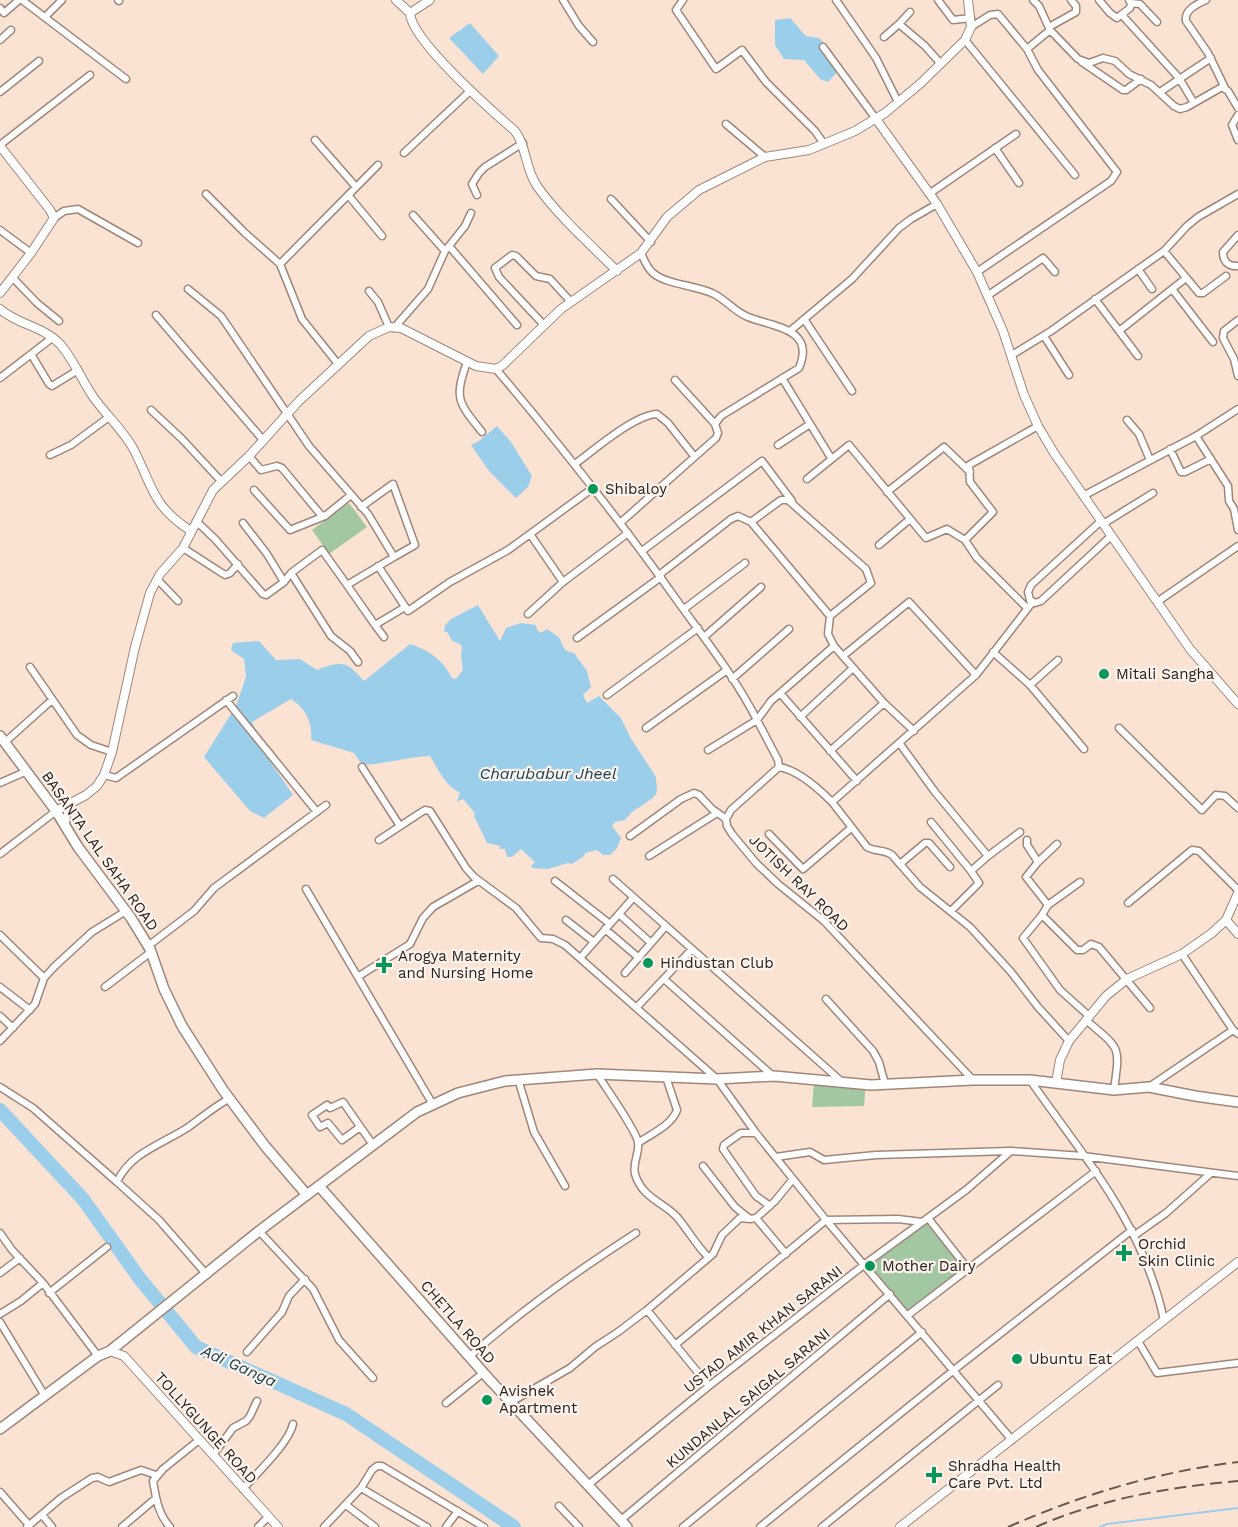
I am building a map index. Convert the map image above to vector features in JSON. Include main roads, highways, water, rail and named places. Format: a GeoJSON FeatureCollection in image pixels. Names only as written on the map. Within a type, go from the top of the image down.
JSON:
{"type":"FeatureCollection","features":[{"type":"Feature","properties":{"kind":"main road","name":"BASANTA LAL SAHA ROAD"},"geometry":{"type":"LineString","coordinates":[[2,740],[27,771],[78,847],[126,911],[149,949],[164,989],[182,1026],[230,1098],[265,1146],[307,1195]]}},
{"type":"Feature","properties":{"kind":"main road"},"geometry":{"type":"LineString","coordinates":[[0,1429],[98,1356],[110,1351],[259,1231],[417,1112],[432,1103],[458,1093],[518,1079],[597,1074],[717,1079],[774,1076],[844,1083],[885,1084],[1030,1080],[1114,1090],[1149,1087],[1238,1102]]}},
{"type":"Feature","properties":{"kind":"main road","name":"CHETLA ROAD"},"geometry":{"type":"LineString","coordinates":[[319,1185],[483,1373],[625,1525]]}},
{"type":"Feature","properties":{"kind":"water"},"geometry":{"type":"Polygon","coordinates":[[[790,18],[806,36],[819,38],[833,52],[841,68],[828,82],[820,79],[804,60],[784,59],[775,45],[775,20],[790,18]]]}},
{"type":"Feature","properties":{"kind":"water"},"geometry":{"type":"Polygon","coordinates":[[[470,23],[499,56],[483,74],[449,38],[470,23]]]}},
{"type":"Feature","properties":{"kind":"water"},"geometry":{"type":"Polygon","coordinates":[[[497,426],[511,442],[532,476],[528,487],[516,498],[489,471],[471,445],[497,426]]]}},
{"type":"Feature","properties":{"kind":"water","name":"Charubabur Jheel"},"geometry":{"type":"Polygon","coordinates":[[[478,605],[500,641],[506,628],[521,623],[536,625],[537,630],[541,633],[547,629],[559,638],[564,649],[574,653],[587,671],[591,687],[583,695],[587,703],[599,696],[621,718],[630,737],[656,777],[657,792],[653,798],[632,812],[625,820],[615,822],[612,826],[621,838],[617,848],[610,855],[603,855],[597,850],[585,853],[572,864],[548,869],[532,868],[535,862],[521,849],[512,857],[507,857],[505,849],[499,849],[500,846],[487,843],[474,816],[475,813],[463,799],[457,802],[460,792],[446,782],[430,756],[362,765],[354,753],[311,740],[311,727],[307,716],[291,699],[252,722],[272,764],[293,795],[264,818],[250,811],[204,757],[236,706],[246,677],[244,659],[231,650],[233,643],[259,641],[276,660],[300,659],[317,670],[344,664],[353,669],[364,681],[410,644],[435,656],[452,678],[456,679],[463,670],[462,647],[452,641],[448,633],[444,631],[445,625],[451,619],[478,605]]]}},
{"type":"Feature","properties":{"kind":"waterway","name":"Adi Ganga"},"geometry":{"type":"LineString","coordinates":[[0,1110],[83,1199],[140,1279],[196,1347],[346,1414],[514,1527]]}},
{"type":"Feature","properties":{"kind":"waterway"},"geometry":{"type":"LineString","coordinates":[[1100,1527],[1107,1524],[1238,1508]]}},
{"type":"Feature","properties":{"kind":"railway"},"geometry":{"type":"LineString","coordinates":[[1008,1527],[1064,1504],[1149,1478],[1238,1462]]}},
{"type":"Feature","properties":{"kind":"railway"},"geometry":{"type":"LineString","coordinates":[[1036,1527],[1084,1509],[1135,1496],[1238,1481]]}},
{"type":"Feature","properties":{"kind":"place","name":"Shibaloy"},"geometry":{"type":"Point","coordinates":[593,489]}},
{"type":"Feature","properties":{"kind":"place","name":"Mitali Sangha"},"geometry":{"type":"Point","coordinates":[1104,674]}},
{"type":"Feature","properties":{"kind":"place","name":"Hindustan Club"},"geometry":{"type":"Point","coordinates":[648,963]}},
{"type":"Feature","properties":{"kind":"place","name":"Arogya Maternity and Nursing Home"},"geometry":{"type":"Point","coordinates":[384,965]}},
{"type":"Feature","properties":{"kind":"place","name":"Orchid Skin Clinic"},"geometry":{"type":"Point","coordinates":[1124,1253]}},
{"type":"Feature","properties":{"kind":"place","name":"Mother Dairy"},"geometry":{"type":"Point","coordinates":[870,1266]}},
{"type":"Feature","properties":{"kind":"place","name":"Ubuntu Eat"},"geometry":{"type":"Point","coordinates":[1017,1359]}},
{"type":"Feature","properties":{"kind":"place","name":"Avishek Apartment"},"geometry":{"type":"Point","coordinates":[487,1400]}},
{"type":"Feature","properties":{"kind":"place","name":"Shradha Health Care Pvt. Ltd"},"geometry":{"type":"Point","coordinates":[934,1475]}}]}
